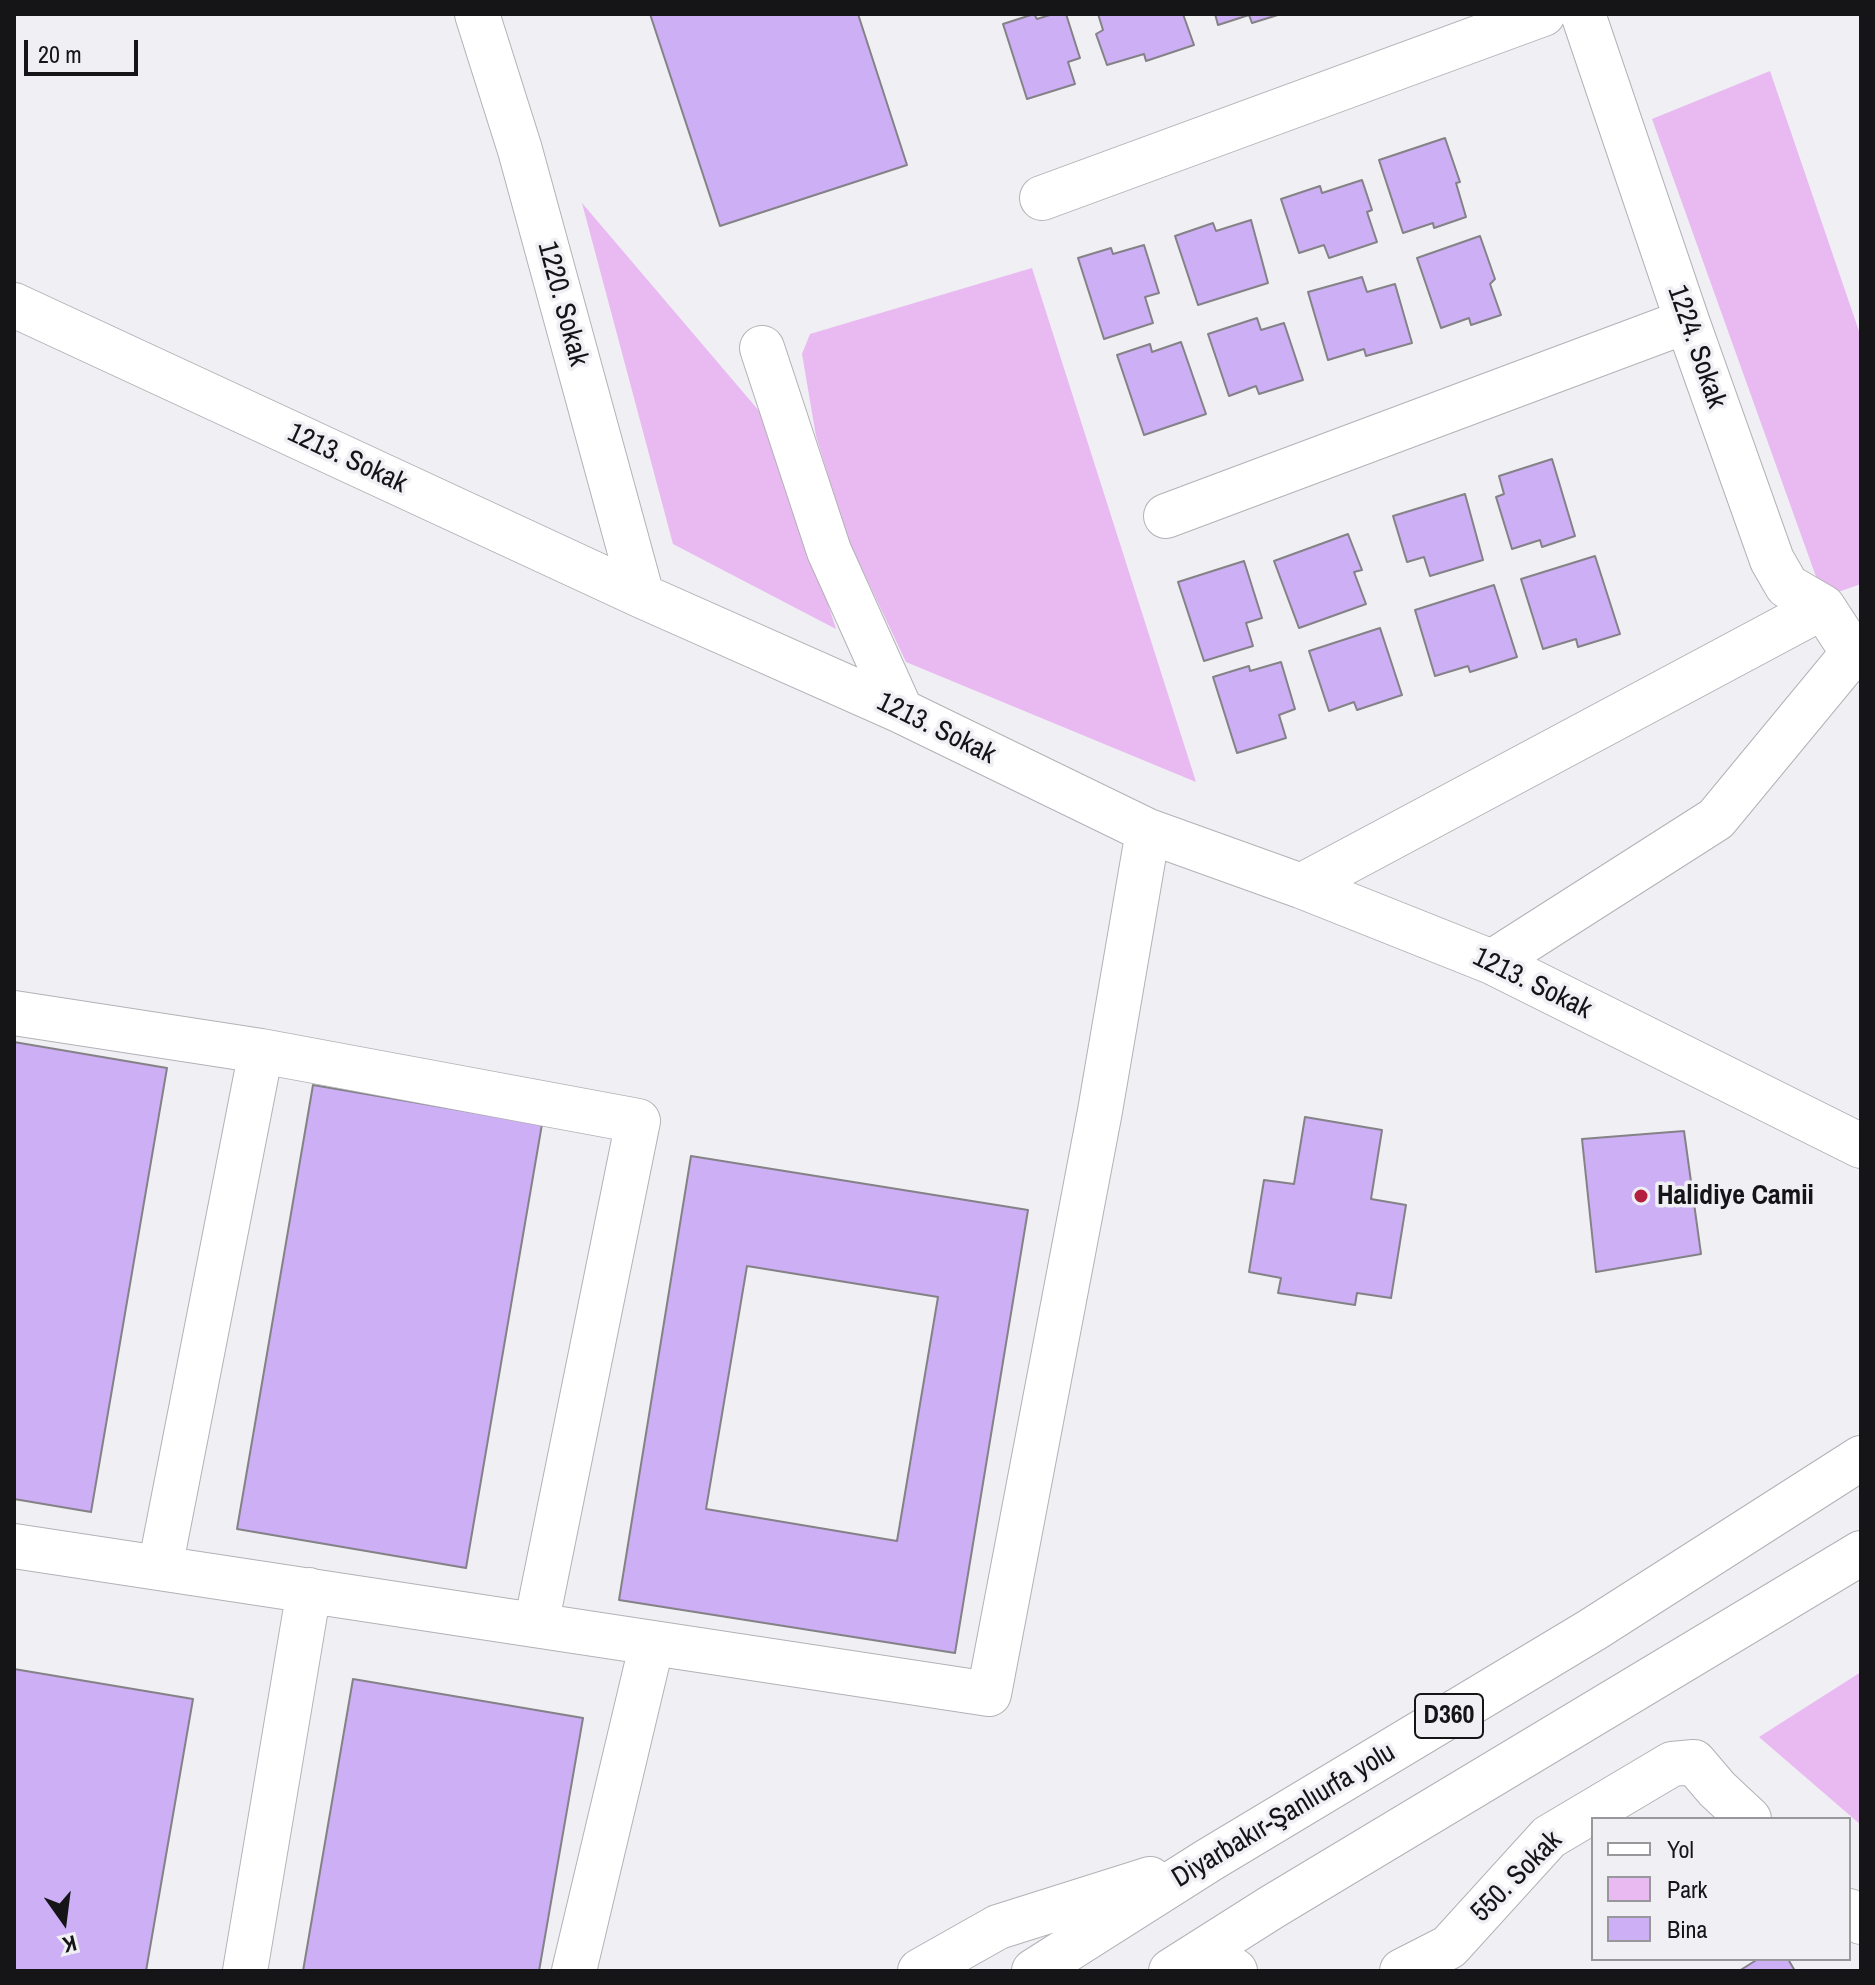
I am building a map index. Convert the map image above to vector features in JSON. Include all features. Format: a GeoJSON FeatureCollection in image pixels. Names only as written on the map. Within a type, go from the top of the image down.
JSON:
{"type":"FeatureCollection","features":[{"type":"Feature","properties":{"kind":"main road","name":"1220. Sokak"},"geometry":{"type":"LineString","coordinates":[[477,14],[520,150],[642,596]]}},
{"type":"Feature","properties":{"kind":"main road"},"geometry":{"type":"LineString","coordinates":[[1042,198],[1543,14]]}},
{"type":"Feature","properties":{"kind":"main road","name":"1224. Sokak"},"geometry":{"type":"LineString","coordinates":[[1583,14],[1772,560],[1787,586],[1823,607],[1857,651]]}},
{"type":"Feature","properties":{"kind":"main road","name":"1213. Sokak"},"geometry":{"type":"LineString","coordinates":[[14,305],[642,596],[901,711],[1148,831],[1301,886],[1492,962],[1861,1146]]}},
{"type":"Feature","properties":{"kind":"main road"},"geometry":{"type":"LineString","coordinates":[[1166,516],[1687,321]]}},
{"type":"Feature","properties":{"kind":"main road"},"geometry":{"type":"LineString","coordinates":[[762,348],[829,551],[901,711]]}},
{"type":"Feature","properties":{"kind":"main road"},"geometry":{"type":"LineString","coordinates":[[1301,886],[1823,607]]}},
{"type":"Feature","properties":{"kind":"main road"},"geometry":{"type":"LineString","coordinates":[[1492,962],[1716,819],[1857,651]]}},
{"type":"Feature","properties":{"kind":"main road"},"geometry":{"type":"LineString","coordinates":[[14,1546],[989,1694],[1100,1111],[1148,831]]}},
{"type":"Feature","properties":{"kind":"main road"},"geometry":{"type":"LineString","coordinates":[[14,1013],[261,1051],[638,1121],[536,1625]]}},
{"type":"Feature","properties":{"kind":"main road"},"geometry":{"type":"LineString","coordinates":[[160,1568],[261,1051]]}},
{"type":"Feature","properties":{"kind":"main road","name":"Diyarbakır-Şanlıurfa yolu"},"geometry":{"type":"LineString","coordinates":[[1034,1971],[1209,1860],[1592,1630],[1861,1458]]}},
{"type":"Feature","properties":{"kind":"main road","name":"D360"},"geometry":{"type":"LineString","coordinates":[[1171,1971],[1272,1907],[1861,1553]]}},
{"type":"Feature","properties":{"kind":"main road"},"geometry":{"type":"LineString","coordinates":[[245,1971],[309,1590]]}},
{"type":"Feature","properties":{"kind":"main road"},"geometry":{"type":"LineString","coordinates":[[574,1971],[652,1643]]}},
{"type":"Feature","properties":{"kind":"main road","name":"550. Sokak"},"geometry":{"type":"LineString","coordinates":[[1402,1971],[1449,1947],[1549,1837],[1672,1764],[1694,1762],[1747,1817]]}},
{"type":"Feature","properties":{"kind":"main road"},"geometry":{"type":"LineString","coordinates":[[920,1971],[998,1927],[1209,1860]]}},
{"type":"Feature","properties":{"kind":"main road"},"geometry":{"type":"LineString","coordinates":[[1223,1968],[1272,1907]]}},
{"type":"Feature","properties":{"kind":"green space"},"geometry":{"type":"Polygon","coordinates":[[[1770,71],[1861,337],[1861,584],[1838,592],[1819,585],[1652,119],[1770,71]]]}},
{"type":"Feature","properties":{"kind":"green space"},"geometry":{"type":"Polygon","coordinates":[[[582,203],[771,425],[836,629],[673,544],[582,203]]]}},
{"type":"Feature","properties":{"kind":"green space"},"geometry":{"type":"Polygon","coordinates":[[[1032,268],[1196,782],[906,662],[847,537],[816,436],[802,354],[810,334],[1032,268]]]}},
{"type":"Feature","properties":{"kind":"green space"},"geometry":{"type":"Polygon","coordinates":[[[1861,1672],[1861,1825],[1759,1737],[1861,1672]]]}},
{"type":"Feature","properties":{"kind":"building"},"geometry":{"type":"Polygon","coordinates":[[[650,14],[858,14],[907,165],[720,226],[650,14]]]}},
{"type":"Feature","properties":{"kind":"building"},"geometry":{"type":"Polygon","coordinates":[[[1034,14],[1037,19],[1066,14],[1080,58],[1068,62],[1075,84],[1027,99],[1003,24],[1034,14]]]}},
{"type":"Feature","properties":{"kind":"building"},"geometry":{"type":"Polygon","coordinates":[[[1098,14],[1183,14],[1194,45],[1146,61],[1144,54],[1107,65],[1096,34],[1103,30],[1098,14]]]}},
{"type":"Feature","properties":{"kind":"building"},"geometry":{"type":"Polygon","coordinates":[[[1215,14],[1281,14],[1252,23],[1249,15],[1218,25],[1215,14]]]}},
{"type":"Feature","properties":{"kind":"building"},"geometry":{"type":"Polygon","coordinates":[[[1445,138],[1460,182],[1456,183],[1466,217],[1434,228],[1433,223],[1403,233],[1379,160],[1445,138]]]}},
{"type":"Feature","properties":{"kind":"building"},"geometry":{"type":"Polygon","coordinates":[[[1362,180],[1372,210],[1367,212],[1377,242],[1329,258],[1324,245],[1299,253],[1281,199],[1320,186],[1322,193],[1362,180]]]}},
{"type":"Feature","properties":{"kind":"building"},"geometry":{"type":"Polygon","coordinates":[[[1251,220],[1268,283],[1198,305],[1175,236],[1213,223],[1216,231],[1251,220]]]}},
{"type":"Feature","properties":{"kind":"building"},"geometry":{"type":"Polygon","coordinates":[[[1480,236],[1495,279],[1490,284],[1501,315],[1471,325],[1469,318],[1441,328],[1417,258],[1480,236]]]}},
{"type":"Feature","properties":{"kind":"building"},"geometry":{"type":"Polygon","coordinates":[[[1144,245],[1159,293],[1145,297],[1153,323],[1104,339],[1078,258],[1111,248],[1113,254],[1144,245]]]}},
{"type":"Feature","properties":{"kind":"building"},"geometry":{"type":"Polygon","coordinates":[[[1362,277],[1367,292],[1395,284],[1412,343],[1366,356],[1364,349],[1328,360],[1308,292],[1362,277]]]}},
{"type":"Feature","properties":{"kind":"building"},"geometry":{"type":"Polygon","coordinates":[[[1257,318],[1261,330],[1284,323],[1303,380],[1259,394],[1256,386],[1229,396],[1208,334],[1257,318]]]}},
{"type":"Feature","properties":{"kind":"building"},"geometry":{"type":"Polygon","coordinates":[[[1181,342],[1206,414],[1144,435],[1117,355],[1150,344],[1152,352],[1181,342]]]}},
{"type":"Feature","properties":{"kind":"building"},"geometry":{"type":"Polygon","coordinates":[[[1552,459],[1575,536],[1542,547],[1540,540],[1512,549],[1496,497],[1504,494],[1499,476],[1552,459]]]}},
{"type":"Feature","properties":{"kind":"building"},"geometry":{"type":"Polygon","coordinates":[[[1465,494],[1483,560],[1430,576],[1424,557],[1407,562],[1393,516],[1465,494]]]}},
{"type":"Feature","properties":{"kind":"building"},"geometry":{"type":"Polygon","coordinates":[[[1348,534],[1362,570],[1354,572],[1366,604],[1299,628],[1274,561],[1348,534]]]}},
{"type":"Feature","properties":{"kind":"building"},"geometry":{"type":"Polygon","coordinates":[[[1595,556],[1620,634],[1578,647],[1576,639],[1543,649],[1521,579],[1595,556]]]}},
{"type":"Feature","properties":{"kind":"building"},"geometry":{"type":"Polygon","coordinates":[[[1244,561],[1262,618],[1246,623],[1253,646],[1204,661],[1178,582],[1244,561]]]}},
{"type":"Feature","properties":{"kind":"building"},"geometry":{"type":"Polygon","coordinates":[[[1494,585],[1517,657],[1470,672],[1468,666],[1435,676],[1415,610],[1494,585]]]}},
{"type":"Feature","properties":{"kind":"building"},"geometry":{"type":"Polygon","coordinates":[[[1380,628],[1402,695],[1357,710],[1354,702],[1329,711],[1309,651],[1380,628]]]}},
{"type":"Feature","properties":{"kind":"building"},"geometry":{"type":"Polygon","coordinates":[[[1281,662],[1295,709],[1279,715],[1286,738],[1237,753],[1213,677],[1249,666],[1250,671],[1281,662]]]}},
{"type":"Feature","properties":{"kind":"building"},"geometry":{"type":"Polygon","coordinates":[[[14,1042],[167,1068],[91,1512],[14,1499],[14,1042]]]}},
{"type":"Feature","properties":{"kind":"building"},"geometry":{"type":"Polygon","coordinates":[[[313,1085],[542,1124],[466,1568],[237,1529],[313,1085]]]}},
{"type":"Feature","properties":{"kind":"building"},"geometry":{"type":"Polygon","coordinates":[[[1305,1117],[1382,1130],[1371,1199],[1406,1205],[1391,1298],[1357,1293],[1355,1305],[1278,1293],[1281,1278],[1249,1272],[1264,1180],[1294,1184],[1305,1117]]]}},
{"type":"Feature","properties":{"kind":"building","name":"Halidiye Camii"},"geometry":{"type":"Polygon","coordinates":[[[1684,1131],[1701,1254],[1596,1272],[1582,1139],[1684,1131]]]}},
{"type":"Feature","properties":{"kind":"building"},"geometry":{"type":"Polygon","coordinates":[[[691,1156],[1028,1210],[955,1653],[619,1600],[691,1156]],[[747,1266],[706,1509],[897,1541],[938,1297],[747,1266]]]}},
{"type":"Feature","properties":{"kind":"building"},"geometry":{"type":"Polygon","coordinates":[[[14,1669],[193,1699],[146,1971],[14,1971],[14,1669]]]}},
{"type":"Feature","properties":{"kind":"building"},"geometry":{"type":"Polygon","coordinates":[[[353,1679],[583,1718],[539,1971],[303,1971],[353,1679]]]}},
{"type":"Feature","properties":{"kind":"building"},"geometry":{"type":"Polygon","coordinates":[[[1755,1961],[1789,1961],[1795,1971],[1739,1971],[1755,1961]]]}},
{"type":"Feature","properties":{"kind":"place","name":"Halidiye Camii"},"geometry":{"type":"Point","coordinates":[1641,1196]}}]}
